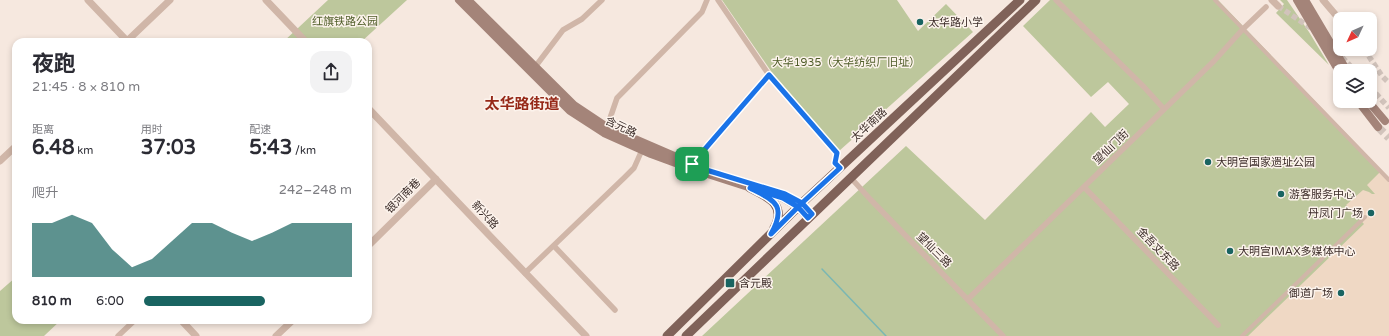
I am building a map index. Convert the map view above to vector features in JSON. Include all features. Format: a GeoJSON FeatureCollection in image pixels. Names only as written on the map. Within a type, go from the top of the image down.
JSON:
{"type":"FeatureCollection","features":[{"type":"Feature","properties":{"kind":"main road","name":"含元路"},"geometry":{"type":"LineString","coordinates":[[458,0],[570,111],[604,133],[642,150],[689,168],[783,198],[800,205]]}},
{"type":"Feature","properties":{"kind":"main road","name":"含元路"},"geometry":{"type":"LineString","coordinates":[[468,0],[574,105],[606,126],[703,169],[785,194],[800,205],[810,216]]}},
{"type":"Feature","properties":{"kind":"main road","name":"太华南路"},"geometry":{"type":"LineString","coordinates":[[668,336],[800,205],[1020,0]]}},
{"type":"Feature","properties":{"kind":"main road"},"geometry":{"type":"LineString","coordinates":[[686,336],[1036,0]]}},
{"type":"Feature","properties":{"kind":"main road"},"geometry":{"type":"LineString","coordinates":[[1297,0],[1335,64]]}},
{"type":"Feature","properties":{"kind":"main road"},"geometry":{"type":"LineString","coordinates":[[1305,0],[1343,64]]}},
{"type":"Feature","properties":{"kind":"main road"},"geometry":{"type":"LineString","coordinates":[[1363,108],[1378,127]]}},
{"type":"Feature","properties":{"kind":"main road"},"geometry":{"type":"LineString","coordinates":[[1374,108],[1385,121]]}},
{"type":"Feature","properties":{"kind":"main road"},"geometry":{"type":"LineString","coordinates":[[750,188],[768,198],[776,206],[779,212],[778,219],[771,234]]}},
{"type":"Feature","properties":{"kind":"street"},"geometry":{"type":"LineString","coordinates":[[88,0],[123,38]]}},
{"type":"Feature","properties":{"kind":"street"},"geometry":{"type":"LineString","coordinates":[[131,38],[170,0]]}},
{"type":"Feature","properties":{"kind":"street"},"geometry":{"type":"LineString","coordinates":[[266,0],[302,38]]}},
{"type":"Feature","properties":{"kind":"street"},"geometry":{"type":"LineString","coordinates":[[535,67],[563,30],[582,19],[602,0]]}},
{"type":"Feature","properties":{"kind":"street"},"geometry":{"type":"LineString","coordinates":[[702,0],[702,12]]}},
{"type":"Feature","properties":{"kind":"street"},"geometry":{"type":"LineString","coordinates":[[606,126],[617,98],[702,12],[707,0]]}},
{"type":"Feature","properties":{"kind":"street"},"geometry":{"type":"LineString","coordinates":[[718,0],[769,75],[837,153],[835,163],[840,168]]}},
{"type":"Feature","properties":{"kind":"street"},"geometry":{"type":"LineString","coordinates":[[1056,0],[1144,86],[1164,109]]}},
{"type":"Feature","properties":{"kind":"street"},"geometry":{"type":"LineString","coordinates":[[1215,0],[1389,180]]}},
{"type":"Feature","properties":{"kind":"street"},"geometry":{"type":"LineString","coordinates":[[1272,0],[1278,6]]}},
{"type":"Feature","properties":{"kind":"street"},"geometry":{"type":"LineString","coordinates":[[1323,0],[1333,12]]}},
{"type":"Feature","properties":{"kind":"street","name":"望仙门街"},"geometry":{"type":"LineString","coordinates":[[968,299],[1214,61],[1243,29],[1266,7]]}},
{"type":"Feature","properties":{"kind":"street"},"geometry":{"type":"LineString","coordinates":[[692,164],[769,75]]}},
{"type":"Feature","properties":{"kind":"street","name":"新兴路"},"geometry":{"type":"LineString","coordinates":[[372,112],[586,336]]}},
{"type":"Feature","properties":{"kind":"street"},"geometry":{"type":"LineString","coordinates":[[0,161],[12,150]]}},
{"type":"Feature","properties":{"kind":"street"},"geometry":{"type":"LineString","coordinates":[[525,273],[634,168],[642,150]]}},
{"type":"Feature","properties":{"kind":"street","name":"望仙三路"},"geometry":{"type":"LineString","coordinates":[[851,178],[1003,336]]}},
{"type":"Feature","properties":{"kind":"street","name":"银河南巷"},"geometry":{"type":"LineString","coordinates":[[372,242],[436,179]]}},
{"type":"Feature","properties":{"kind":"street","name":"金吾丈东路"},"geometry":{"type":"LineString","coordinates":[[1084,187],[1218,325]]}},
{"type":"Feature","properties":{"kind":"street"},"geometry":{"type":"LineString","coordinates":[[1242,336],[1365,217]]}},
{"type":"Feature","properties":{"kind":"street"},"geometry":{"type":"LineString","coordinates":[[554,246],[615,310]]}},
{"type":"Feature","properties":{"kind":"street"},"geometry":{"type":"LineString","coordinates":[[118,336],[131,324]]}},
{"type":"Feature","properties":{"kind":"street"},"geometry":{"type":"LineString","coordinates":[[185,324],[196,336]]}},
{"type":"Feature","properties":{"kind":"street"},"geometry":{"type":"LineString","coordinates":[[276,336],[289,324]]}},
{"type":"Feature","properties":{"kind":"green space","name":"红旗铁路公园"},"geometry":{"type":"Polygon","coordinates":[[[328,0],[407,0],[365,38],[287,38],[328,0]]]}},
{"type":"Feature","properties":{"kind":"green space","name":"大华1935（大华纺织厂旧址）"},"geometry":{"type":"Polygon","coordinates":[[[722,0],[897,0],[918,31],[946,4],[973,32],[839,151],[773,74],[722,0]]]}},
{"type":"Feature","properties":{"kind":"green space","name":"大明宫国家遗址公园"},"geometry":{"type":"Polygon","coordinates":[[[1050,0],[1218,0],[1389,178],[1389,336],[702,336],[906,146],[985,220],[1091,112],[1105,127],[1129,104],[1108,82],[1091,97],[1023,26],[1050,0]]]}},
{"type":"Feature","properties":{"kind":"green space"},"geometry":{"type":"Polygon","coordinates":[[[1280,0],[1287,0],[1329,65],[1276,13],[1284,4],[1280,0]]]}},
{"type":"Feature","properties":{"kind":"green space"},"geometry":{"type":"Polygon","coordinates":[[[12,280],[12,324],[57,324],[44,336],[0,336],[0,291],[12,280]]]}},
{"type":"Feature","properties":{"kind":"shaded area","name":"御道广场"},"geometry":{"type":"Polygon","coordinates":[[[1381,171],[1389,180],[1389,336],[1248,336],[1364,224],[1346,205],[1363,190],[1375,194],[1367,185],[1381,171]]]}},
{"type":"Feature","properties":{"kind":"waterway"},"geometry":{"type":"LineString","coordinates":[[822,269],[886,336]]}},
{"type":"Feature","properties":{"kind":"tunnel"},"geometry":{"type":"LineString","coordinates":[[1278,6],[1314,30]]}},
{"type":"Feature","properties":{"kind":"tunnel"},"geometry":{"type":"LineString","coordinates":[[1369,56],[1382,76],[1389,83]]}},
{"type":"Feature","properties":{"kind":"tunnel"},"geometry":{"type":"LineString","coordinates":[[1342,57],[1348,64]]}},
{"type":"Feature","properties":{"kind":"tunnel"},"geometry":{"type":"LineString","coordinates":[[1377,95],[1389,108]]}},
{"type":"Feature","properties":{"kind":"tunnel"},"geometry":{"type":"LineString","coordinates":[[1378,127],[1389,138]]}},
{"type":"Feature","properties":{"kind":"place","name":"太华路小学"},"geometry":{"type":"Point","coordinates":[920,22]}},
{"type":"Feature","properties":{"kind":"place","name":"大明宫国家遗址公园"},"geometry":{"type":"Point","coordinates":[1208,162]}},
{"type":"Feature","properties":{"kind":"place","name":"游客服务中心"},"geometry":{"type":"Point","coordinates":[1281,194]}},
{"type":"Feature","properties":{"kind":"place","name":"丹凤门广场"},"geometry":{"type":"Point","coordinates":[1371,213]}},
{"type":"Feature","properties":{"kind":"place","name":"大明宫IMAX多媒体中心"},"geometry":{"type":"Point","coordinates":[1230,251]}},
{"type":"Feature","properties":{"kind":"place","name":"含元殿"},"geometry":{"type":"Point","coordinates":[730,283]}},
{"type":"Feature","properties":{"kind":"place","name":"御道广场"},"geometry":{"type":"Point","coordinates":[1341,293]}},
{"type":"Feature","properties":{"kind":"district","name":"太华路街道"},"geometry":{"type":"Point","coordinates":[522,104]}},
{"type":"Feature","properties":{"kind":"route"},"geometry":{"type":"LineString","coordinates":[[692,164],[703,169],[785,194],[802,203],[798,207],[783,198],[750,188],[773,202],[779,212],[776,226],[771,234],[798,207],[808,218],[812,214],[802,203],[840,168],[835,163],[837,153],[769,75],[692,164]]}}]}
